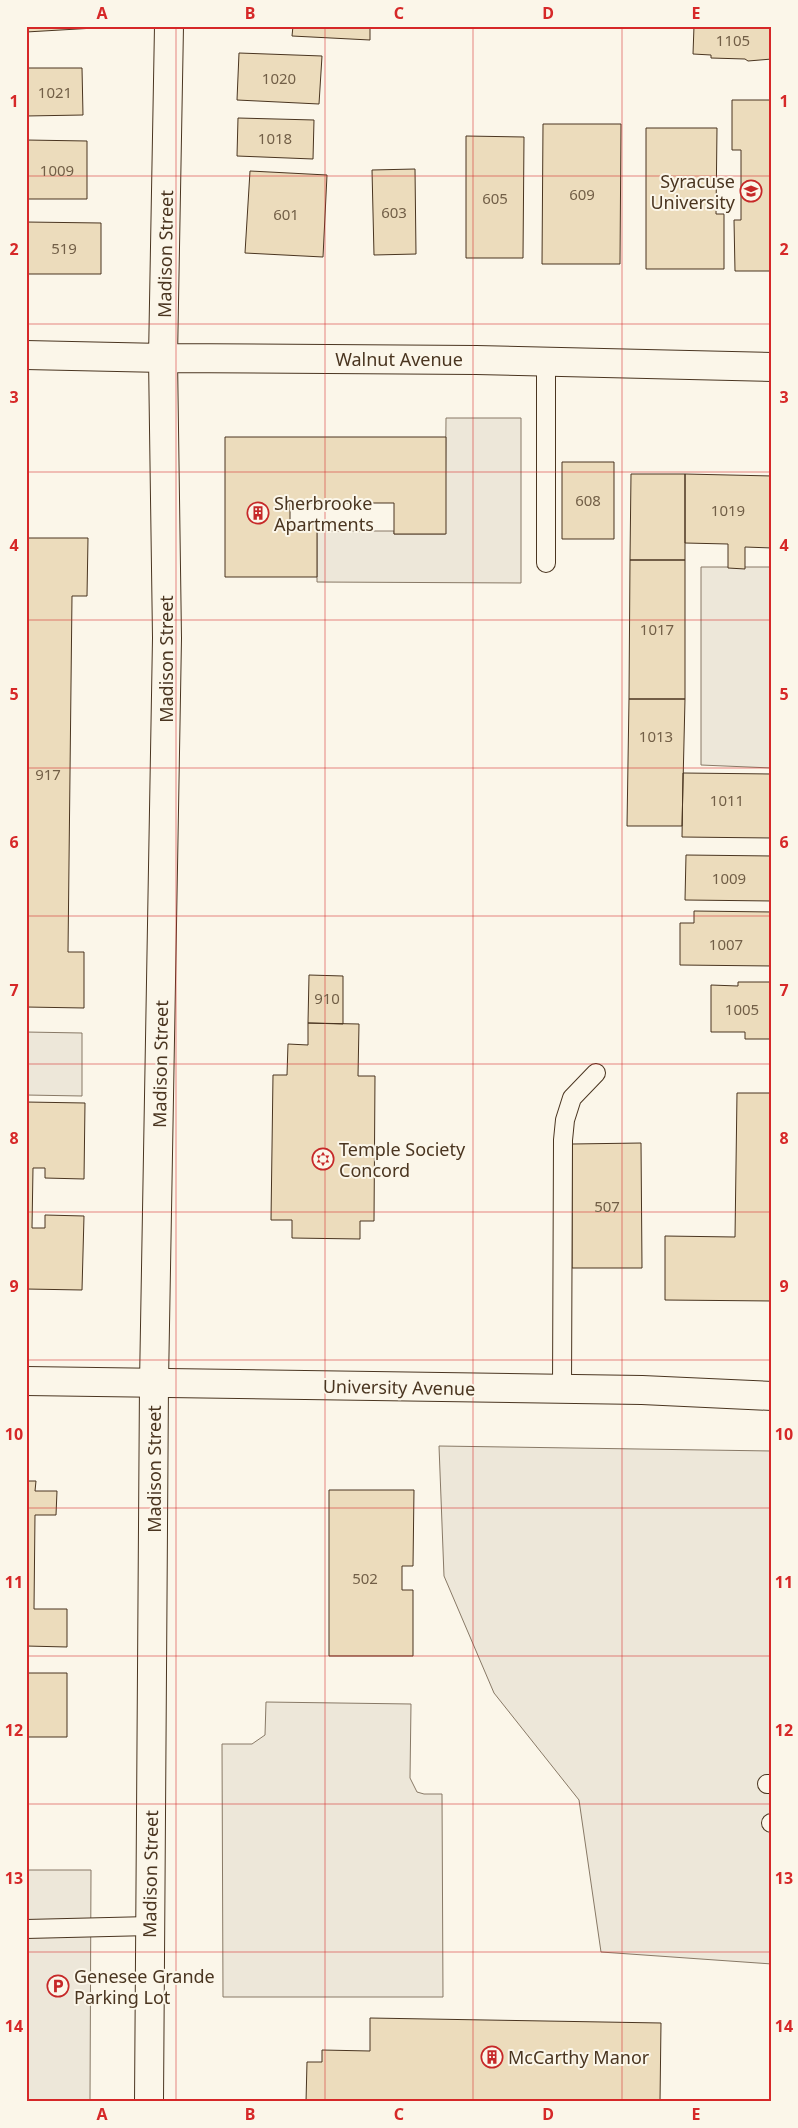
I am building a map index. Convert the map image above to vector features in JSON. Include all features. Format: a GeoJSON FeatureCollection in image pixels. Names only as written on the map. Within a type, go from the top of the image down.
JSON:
{"type":"FeatureCollection","features":[{"type":"Feature","properties":{"kind":"street","name":"Madison Street"},"geometry":{"type":"LineString","coordinates":[[149,2102],[154,1383],[167,638],[163,358],[169,26]]}},
{"type":"Feature","properties":{"kind":"street","name":"Walnut Avenue"},"geometry":{"type":"LineString","coordinates":[[26,355],[772,367]]}},
{"type":"Feature","properties":{"kind":"street","name":"University Avenue"},"geometry":{"type":"LineString","coordinates":[[26,1381],[642,1390],[772,1396]]}},
{"type":"Feature","properties":{"kind":"lane"},"geometry":{"type":"LineString","coordinates":[[546,362],[546,563]]}},
{"type":"Feature","properties":{"kind":"lane"},"geometry":{"type":"LineString","coordinates":[[562,1389],[563,1140],[572,1098],[596,1073]]}},
{"type":"Feature","properties":{"kind":"lane"},"geometry":{"type":"LineString","coordinates":[[26,1929],[150,1926]]}},
{"type":"Feature","properties":{"kind":"shaded area"},"geometry":{"type":"Polygon","coordinates":[[[446,418],[521,418],[521,583],[317,582],[317,531],[394,531],[394,534],[445,534],[446,418]]]}},
{"type":"Feature","properties":{"kind":"shaded area"},"geometry":{"type":"Polygon","coordinates":[[[701,567],[772,567],[772,768],[701,765],[701,567]]]}},
{"type":"Feature","properties":{"kind":"shaded area"},"geometry":{"type":"Polygon","coordinates":[[[26,1032],[82,1033],[82,1096],[26,1095],[26,1032]]]}},
{"type":"Feature","properties":{"kind":"shaded area"},"geometry":{"type":"Polygon","coordinates":[[[439,1446],[772,1451],[772,1964],[601,1952],[579,1800],[494,1693],[444,1576],[439,1446]]]}},
{"type":"Feature","properties":{"kind":"shaded area"},"geometry":{"type":"Polygon","coordinates":[[[266,1702],[411,1704],[410,1778],[417,1792],[442,1794],[443,1997],[223,1997],[222,1744],[252,1744],[265,1735],[266,1702]]]}},
{"type":"Feature","properties":{"kind":"shaded area","name":"Genesee Grande Parking Lot"},"geometry":{"type":"Polygon","coordinates":[[[26,1870],[91,1870],[90,2102],[26,2102],[26,1870]]]}},
{"type":"Feature","properties":{"kind":"building"},"geometry":{"type":"Polygon","coordinates":[[[26,26],[95,26],[95,28],[26,32],[26,26]]]}},
{"type":"Feature","properties":{"kind":"building"},"geometry":{"type":"Polygon","coordinates":[[[293,26],[370,26],[370,40],[292,36],[293,26]]]}},
{"type":"Feature","properties":{"kind":"building"},"geometry":{"type":"Polygon","coordinates":[[[694,26],[772,26],[772,59],[748,61],[745,59],[711,58],[711,55],[693,54],[694,26]]]}},
{"type":"Feature","properties":{"kind":"building"},"geometry":{"type":"Polygon","coordinates":[[[239,53],[322,56],[319,104],[237,100],[239,53]]]}},
{"type":"Feature","properties":{"kind":"building"},"geometry":{"type":"Polygon","coordinates":[[[26,68],[82,68],[83,115],[26,116],[26,68]]]}},
{"type":"Feature","properties":{"kind":"building","name":"Syracuse University"},"geometry":{"type":"Polygon","coordinates":[[[732,100],[772,100],[772,271],[735,271],[734,220],[741,220],[741,150],[732,150],[732,100]]]}},
{"type":"Feature","properties":{"kind":"building"},"geometry":{"type":"Polygon","coordinates":[[[238,118],[314,120],[313,159],[237,156],[238,118]]]}},
{"type":"Feature","properties":{"kind":"building"},"geometry":{"type":"Polygon","coordinates":[[[543,124],[621,124],[620,264],[542,264],[543,124]]]}},
{"type":"Feature","properties":{"kind":"building"},"geometry":{"type":"Polygon","coordinates":[[[646,128],[717,128],[716,214],[724,214],[724,269],[646,269],[646,128]]]}},
{"type":"Feature","properties":{"kind":"building"},"geometry":{"type":"Polygon","coordinates":[[[466,136],[524,137],[523,258],[466,258],[466,136]]]}},
{"type":"Feature","properties":{"kind":"building"},"geometry":{"type":"Polygon","coordinates":[[[26,140],[87,141],[87,199],[26,199],[26,140]]]}},
{"type":"Feature","properties":{"kind":"building"},"geometry":{"type":"Polygon","coordinates":[[[415,169],[416,254],[374,255],[372,170],[415,169]]]}},
{"type":"Feature","properties":{"kind":"building"},"geometry":{"type":"Polygon","coordinates":[[[250,171],[327,175],[323,257],[245,253],[250,171]]]}},
{"type":"Feature","properties":{"kind":"building"},"geometry":{"type":"Polygon","coordinates":[[[26,222],[101,223],[101,274],[26,274],[26,222]]]}},
{"type":"Feature","properties":{"kind":"building","name":"Sherbrooke Apartments"},"geometry":{"type":"Polygon","coordinates":[[[225,437],[446,437],[446,534],[394,534],[394,503],[290,503],[290,523],[317,523],[317,577],[225,577],[225,437]]]}},
{"type":"Feature","properties":{"kind":"building"},"geometry":{"type":"Polygon","coordinates":[[[562,462],[614,462],[614,539],[562,539],[562,462]]]}},
{"type":"Feature","properties":{"kind":"building"},"geometry":{"type":"Polygon","coordinates":[[[631,474],[685,474],[685,560],[630,560],[631,474]]]}},
{"type":"Feature","properties":{"kind":"building"},"geometry":{"type":"Polygon","coordinates":[[[685,474],[772,476],[772,548],[745,547],[745,569],[728,568],[728,544],[685,543],[685,474]]]}},
{"type":"Feature","properties":{"kind":"building"},"geometry":{"type":"Polygon","coordinates":[[[26,538],[88,538],[87,596],[72,596],[68,952],[84,952],[84,1008],[26,1007],[26,538]]]}},
{"type":"Feature","properties":{"kind":"building"},"geometry":{"type":"Polygon","coordinates":[[[630,560],[685,560],[685,699],[629,699],[630,560]]]}},
{"type":"Feature","properties":{"kind":"building"},"geometry":{"type":"Polygon","coordinates":[[[629,699],[685,699],[682,826],[627,826],[629,699]]]}},
{"type":"Feature","properties":{"kind":"building"},"geometry":{"type":"Polygon","coordinates":[[[683,773],[772,774],[772,838],[682,837],[683,773]]]}},
{"type":"Feature","properties":{"kind":"building"},"geometry":{"type":"Polygon","coordinates":[[[686,855],[772,856],[772,901],[685,900],[686,855]]]}},
{"type":"Feature","properties":{"kind":"building"},"geometry":{"type":"Polygon","coordinates":[[[694,911],[772,912],[772,966],[680,965],[680,923],[694,923],[694,911]]]}},
{"type":"Feature","properties":{"kind":"building"},"geometry":{"type":"Polygon","coordinates":[[[309,975],[343,976],[343,1024],[308,1023],[309,975]]]}},
{"type":"Feature","properties":{"kind":"building"},"geometry":{"type":"Polygon","coordinates":[[[738,982],[772,982],[772,1039],[745,1039],[745,1032],[711,1032],[711,985],[738,986],[738,982]]]}},
{"type":"Feature","properties":{"kind":"building","name":"Temple Society Concord"},"geometry":{"type":"Polygon","coordinates":[[[308,1023],[359,1024],[358,1076],[375,1076],[374,1221],[360,1221],[360,1239],[292,1238],[292,1220],[271,1220],[273,1075],[287,1075],[288,1044],[308,1045],[308,1023]]]}},
{"type":"Feature","properties":{"kind":"building"},"geometry":{"type":"Polygon","coordinates":[[[737,1093],[772,1093],[772,1301],[665,1300],[665,1236],[735,1237],[737,1093]]]}},
{"type":"Feature","properties":{"kind":"building"},"geometry":{"type":"Polygon","coordinates":[[[26,1102],[85,1103],[84,1179],[45,1178],[45,1168],[33,1168],[32,1228],[45,1228],[45,1215],[84,1216],[82,1290],[26,1289],[26,1102]]]}},
{"type":"Feature","properties":{"kind":"building"},"geometry":{"type":"Polygon","coordinates":[[[641,1143],[642,1268],[572,1268],[572,1144],[641,1143]]]}},
{"type":"Feature","properties":{"kind":"building"},"geometry":{"type":"Polygon","coordinates":[[[26,1481],[36,1481],[35,1491],[57,1491],[56,1515],[35,1515],[34,1609],[67,1609],[67,1647],[26,1646],[26,1481]]]}},
{"type":"Feature","properties":{"kind":"building"},"geometry":{"type":"Polygon","coordinates":[[[329,1490],[414,1490],[413,1566],[402,1566],[402,1590],[413,1590],[413,1656],[329,1656],[329,1490]]]}},
{"type":"Feature","properties":{"kind":"building"},"geometry":{"type":"Polygon","coordinates":[[[26,1673],[67,1673],[67,1737],[26,1737],[26,1673]]]}},
{"type":"Feature","properties":{"kind":"building","name":"McCarthy Manor"},"geometry":{"type":"Polygon","coordinates":[[[370,2018],[661,2023],[660,2102],[306,2102],[307,2062],[322,2062],[322,2050],[370,2051],[370,2018]]]}},
{"type":"Feature","properties":{"kind":"place","name":"Syracuse University"},"geometry":{"type":"Point","coordinates":[751,191]}},
{"type":"Feature","properties":{"kind":"place","name":"Sherbrooke Apartments"},"geometry":{"type":"Point","coordinates":[258,513]}},
{"type":"Feature","properties":{"kind":"place","name":"Temple Society Concord"},"geometry":{"type":"Point","coordinates":[323,1159]}},
{"type":"Feature","properties":{"kind":"place","name":"Genesee Grande Parking Lot"},"geometry":{"type":"Point","coordinates":[58,1986]}},
{"type":"Feature","properties":{"kind":"place","name":"McCarthy Manor"},"geometry":{"type":"Point","coordinates":[492,2057]}}]}
